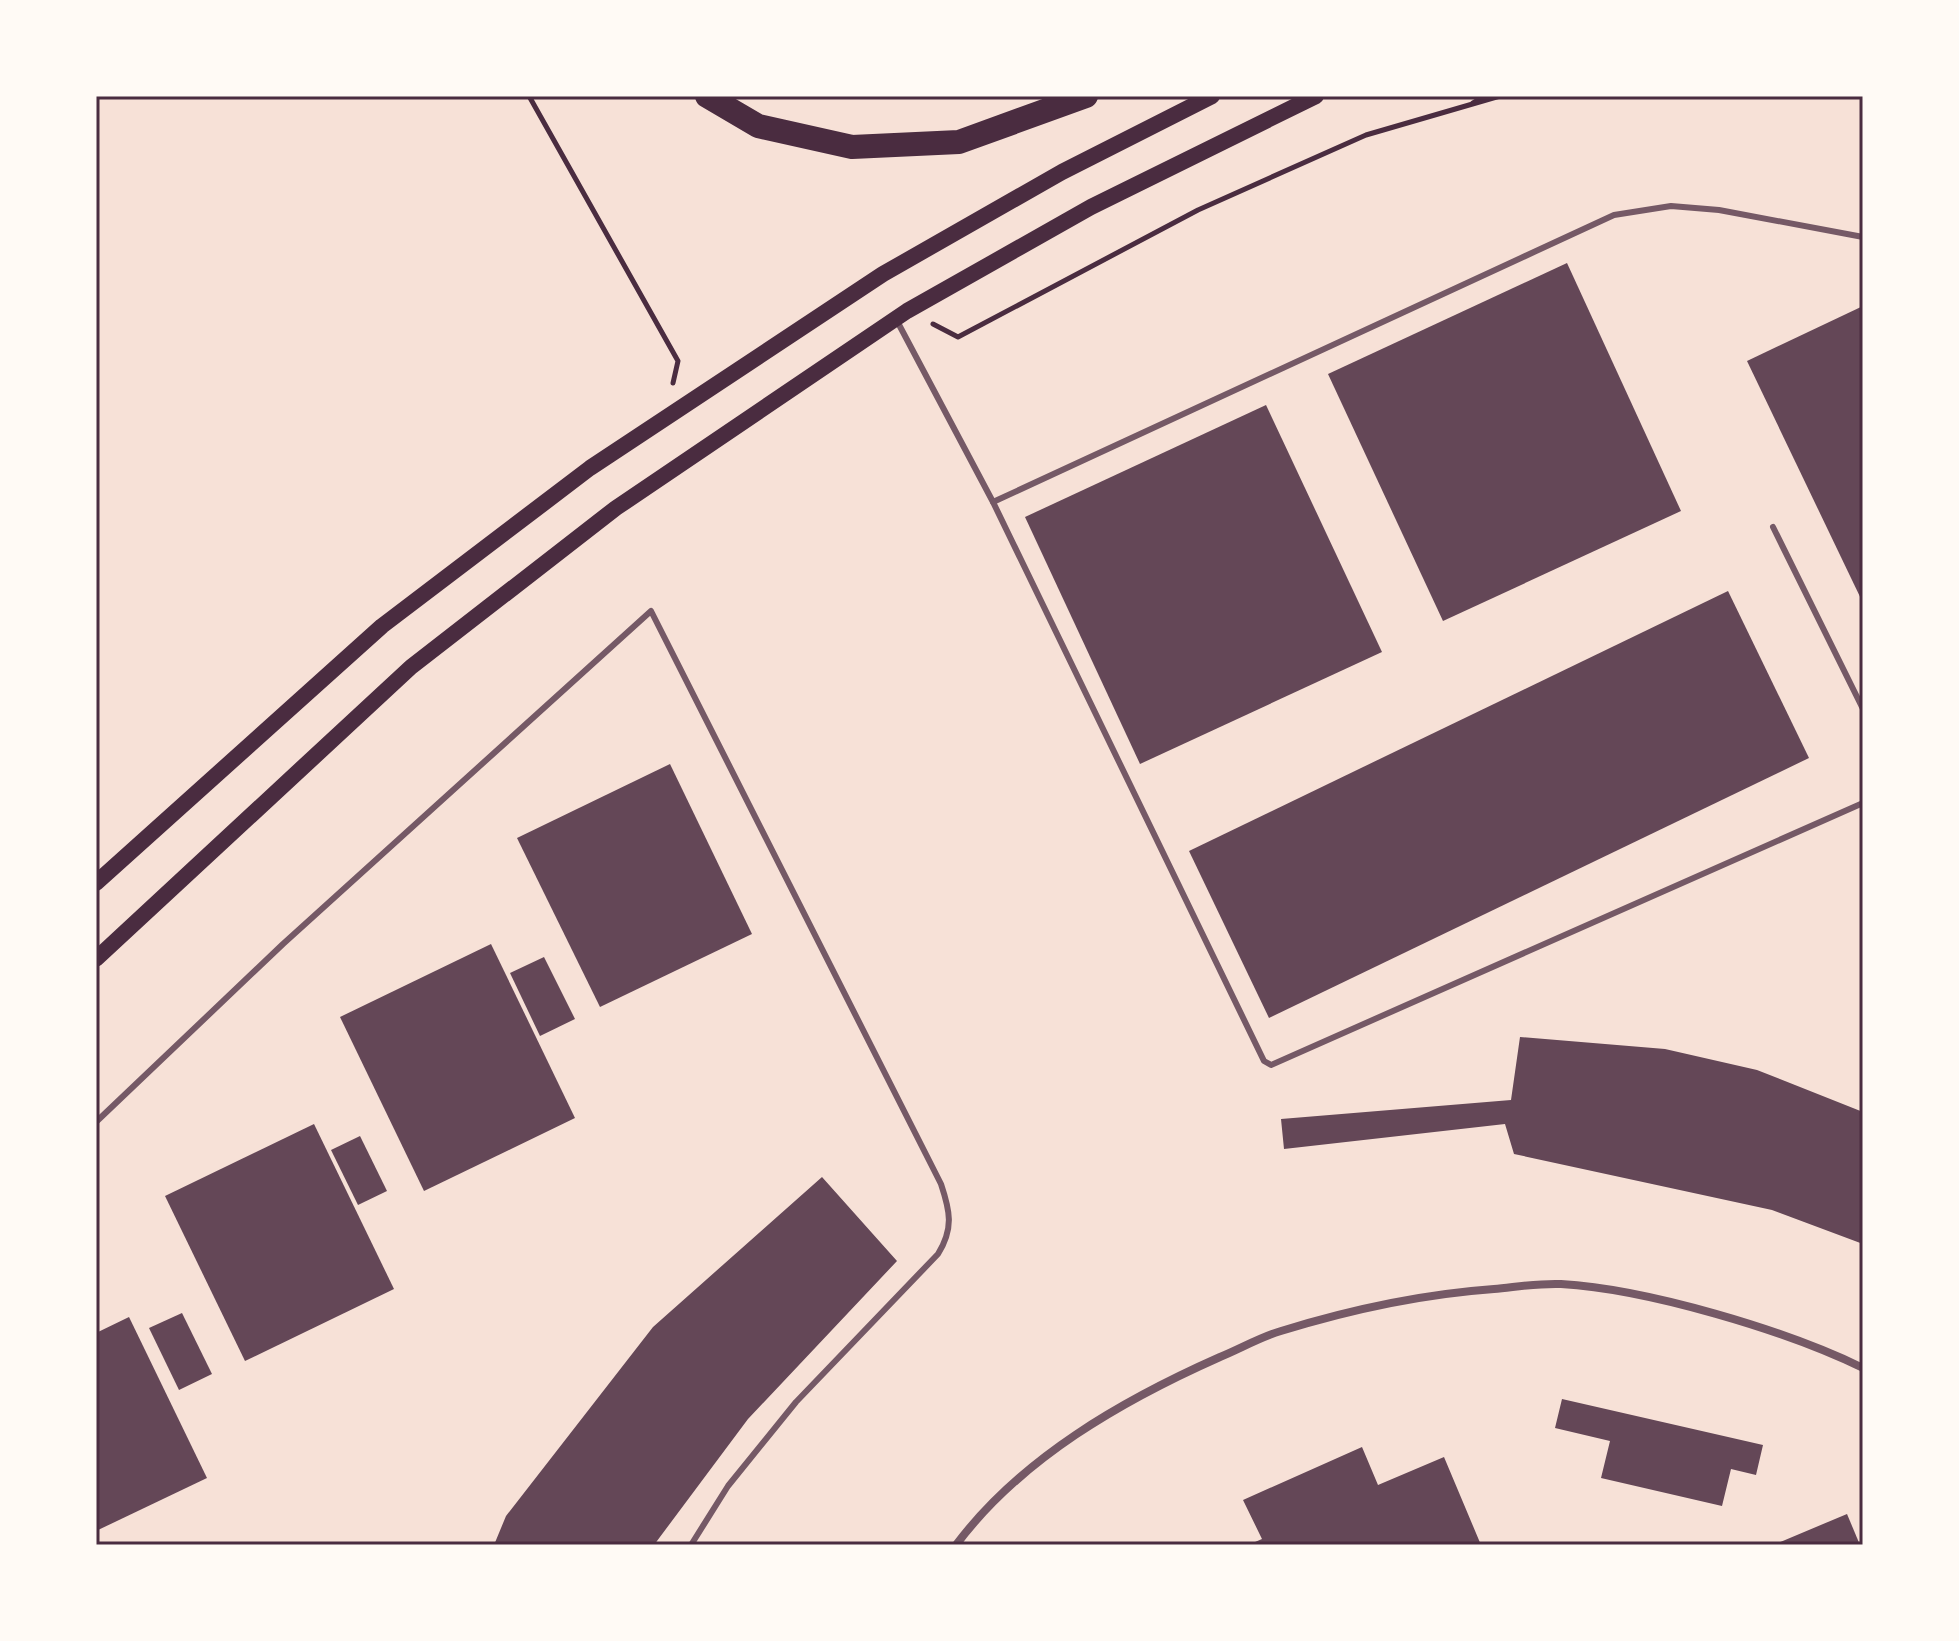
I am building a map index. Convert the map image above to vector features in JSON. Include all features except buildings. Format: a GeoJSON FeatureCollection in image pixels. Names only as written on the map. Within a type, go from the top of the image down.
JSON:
{"type":"FeatureCollection","features":[{"type":"Feature","properties":{"kind":"highway"},"geometry":{"type":"LineString","coordinates":[[707,96],[758,126],[852,147],[959,142],[1086,96]]}},
{"type":"Feature","properties":{"kind":"main road"},"geometry":{"type":"LineString","coordinates":[[96,883],[382,626],[590,468],[883,274],[1062,172],[1212,96]]}},
{"type":"Feature","properties":{"kind":"main road"},"geometry":{"type":"LineString","coordinates":[[96,959],[411,667],[616,508],[901,315],[1091,207],[1316,96]]}},
{"type":"Feature","properties":{"kind":"street"},"geometry":{"type":"LineString","coordinates":[[956,1545],[1022,1477],[1106,1414],[1279,1331],[1389,1305],[1458,1292],[1560,1284],[1657,1300],[1774,1333],[1863,1368]]}},
{"type":"Feature","properties":{"kind":"lane"},"geometry":{"type":"LineString","coordinates":[[993,502],[1614,215],[1671,206],[1719,210],[1863,237]]}},
{"type":"Feature","properties":{"kind":"lane"},"geometry":{"type":"LineString","coordinates":[[901,315],[1222,980],[1264,1061],[1271,1065],[1363,1028],[1863,803]]}},
{"type":"Feature","properties":{"kind":"lane"},"geometry":{"type":"LineString","coordinates":[[1773,527],[1863,709]]}},
{"type":"Feature","properties":{"kind":"lane"},"geometry":{"type":"LineString","coordinates":[[96,1122],[283,944],[651,611],[941,1184],[951,1212],[949,1236],[938,1254],[796,1402],[728,1486],[691,1545]]}},
{"type":"Feature","properties":{"kind":"path"},"geometry":{"type":"LineString","coordinates":[[529,96],[678,361],[664,419]]}},
{"type":"Feature","properties":{"kind":"path"},"geometry":{"type":"LineString","coordinates":[[1462,109],[1485,96]]}},
{"type":"Feature","properties":{"kind":"path"},"geometry":{"type":"LineString","coordinates":[[901,315],[958,337],[1198,210],[1366,135],[1500,96]]}}]}
